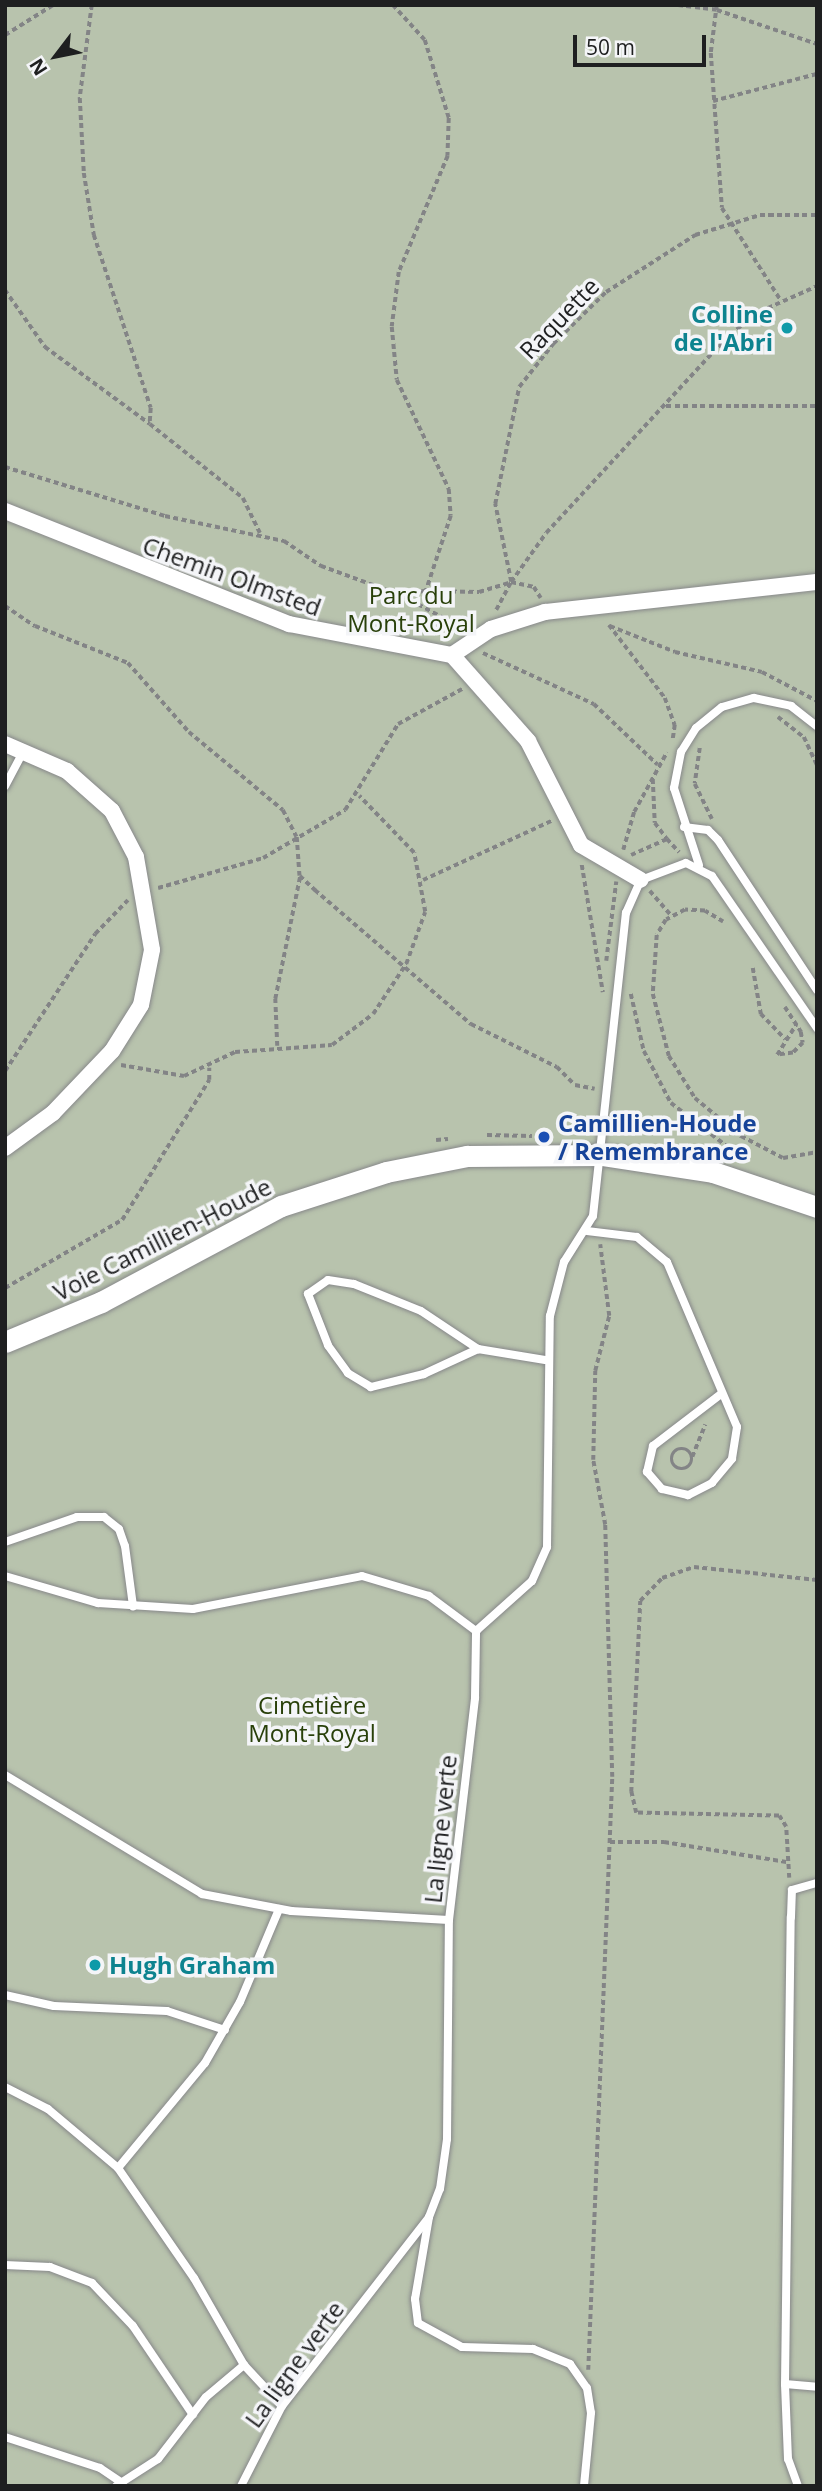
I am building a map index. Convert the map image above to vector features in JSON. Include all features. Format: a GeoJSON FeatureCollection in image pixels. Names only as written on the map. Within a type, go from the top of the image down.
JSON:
{"type":"FeatureCollection","features":[{"type":"Feature","properties":{"kind":"street","name":"Chemin Olmsted"},"geometry":{"type":"LineString","coordinates":[[5,511],[279,621],[452,655]]}},
{"type":"Feature","properties":{"kind":"street"},"geometry":{"type":"LineString","coordinates":[[649,885],[620,864],[581,845],[569,813],[528,741],[469,671],[452,655],[483,632],[550,611],[817,582]]}},
{"type":"Feature","properties":{"kind":"street"},"geometry":{"type":"LineString","coordinates":[[5,744],[80,780],[113,811],[128,835],[145,892],[152,950],[148,986],[106,1058],[53,1113],[5,1148]]}},
{"type":"Feature","properties":{"kind":"street","name":"Voie Camillien-Houde"},"geometry":{"type":"LineString","coordinates":[[5,1333],[96,1294],[282,1196],[416,1156],[603,1155],[713,1171],[817,1207]]}},
{"type":"Feature","properties":{"kind":"street","name":"Voie Camillien-Houde"},"geometry":{"type":"LineString","coordinates":[[5,1342],[102,1302],[281,1206],[386,1172],[467,1156]]}},
{"type":"Feature","properties":{"kind":"lane"},"geometry":{"type":"LineString","coordinates":[[817,726],[767,698],[744,699],[706,718],[676,766],[675,799],[699,865],[735,902],[817,1028]]}},
{"type":"Feature","properties":{"kind":"lane"},"geometry":{"type":"LineString","coordinates":[[5,786],[24,751]]}},
{"type":"Feature","properties":{"kind":"lane"},"geometry":{"type":"LineString","coordinates":[[684,827],[708,830],[718,840],[817,990]]}},
{"type":"Feature","properties":{"kind":"lane"},"geometry":{"type":"LineString","coordinates":[[5,1576],[97,1603],[133,1606],[236,1604],[362,1576],[429,1596],[475,1631],[543,1564],[545,1360],[557,1282],[587,1231],[603,1155],[626,913],[649,885],[673,865],[699,865]]}},
{"type":"Feature","properties":{"kind":"lane"},"geometry":{"type":"LineString","coordinates":[[587,1231],[637,1237],[667,1262],[721,1394],[738,1436],[732,1459],[712,1483],[675,1495],[653,1481],[649,1454],[705,1403],[721,1394]]}},
{"type":"Feature","properties":{"kind":"lane"},"geometry":{"type":"LineString","coordinates":[[478,1349],[424,1374],[371,1387],[348,1373],[328,1345],[308,1294],[328,1280],[354,1284],[421,1311],[478,1349],[545,1360]]}},
{"type":"Feature","properties":{"kind":"lane"},"geometry":{"type":"LineString","coordinates":[[5,1542],[77,1517],[104,1517],[119,1529],[125,1546],[133,1606]]}},
{"type":"Feature","properties":{"kind":"lane","name":"La ligne verte"},"geometry":{"type":"LineString","coordinates":[[241,2486],[282,2406],[327,2356],[389,2263],[429,2217],[447,2139],[450,1920],[475,1698],[475,1631]]}},
{"type":"Feature","properties":{"kind":"lane"},"geometry":{"type":"LineString","coordinates":[[5,1775],[179,1884],[279,1909],[450,1920]]}},
{"type":"Feature","properties":{"kind":"lane"},"geometry":{"type":"LineString","coordinates":[[797,2486],[788,2459],[785,2384],[792,1891],[817,1883]]}},
{"type":"Feature","properties":{"kind":"lane"},"geometry":{"type":"LineString","coordinates":[[118,2168],[199,2073],[225,2030],[279,1909]]}},
{"type":"Feature","properties":{"kind":"lane"},"geometry":{"type":"LineString","coordinates":[[5,1995],[54,2006],[176,2012],[225,2030]]}},
{"type":"Feature","properties":{"kind":"lane"},"geometry":{"type":"LineString","coordinates":[[5,2087],[48,2109],[118,2168],[180,2255],[244,2365],[282,2406]]}},
{"type":"Feature","properties":{"kind":"lane"},"geometry":{"type":"LineString","coordinates":[[429,2217],[414,2311],[426,2331],[462,2347],[554,2355],[583,2380],[591,2435],[584,2486]]}},
{"type":"Feature","properties":{"kind":"lane"},"geometry":{"type":"LineString","coordinates":[[5,2265],[50,2267],[92,2283],[133,2326],[193,2415]]}},
{"type":"Feature","properties":{"kind":"lane"},"geometry":{"type":"LineString","coordinates":[[5,2437],[100,2468],[119,2484],[158,2459],[193,2415],[244,2365]]}},
{"type":"Feature","properties":{"kind":"lane"},"geometry":{"type":"LineString","coordinates":[[785,2384],[817,2387]]}},
{"type":"Feature","properties":{"kind":"path"},"geometry":{"type":"LineString","coordinates":[[5,35],[53,5]]}},
{"type":"Feature","properties":{"kind":"path"},"geometry":{"type":"LineString","coordinates":[[92,5],[80,98],[84,173],[93,235],[152,408],[150,424]]}},
{"type":"Feature","properties":{"kind":"path"},"geometry":{"type":"LineString","coordinates":[[394,5],[425,40],[449,118],[448,156],[399,272],[392,317],[397,380],[449,489],[449,537],[426,591]]}},
{"type":"Feature","properties":{"kind":"path"},"geometry":{"type":"LineString","coordinates":[[677,5],[717,7],[817,44]]}},
{"type":"Feature","properties":{"kind":"path"},"geometry":{"type":"LineString","coordinates":[[717,7],[713,101],[718,190],[728,222],[780,299]]}},
{"type":"Feature","properties":{"kind":"path"},"geometry":{"type":"LineString","coordinates":[[713,101],[817,74]]}},
{"type":"Feature","properties":{"kind":"path"},"geometry":{"type":"LineString","coordinates":[[728,222],[817,215]]}},
{"type":"Feature","properties":{"kind":"path","name":"Raquette"},"geometry":{"type":"LineString","coordinates":[[511,582],[495,504],[519,387],[606,292],[654,259],[728,222]]}},
{"type":"Feature","properties":{"kind":"path"},"geometry":{"type":"LineString","coordinates":[[5,467],[165,516],[260,533],[321,566],[402,596],[483,632],[511,582],[546,533],[752,315],[780,299],[817,286]]}},
{"type":"Feature","properties":{"kind":"path"},"geometry":{"type":"LineString","coordinates":[[5,290],[45,347],[150,424],[243,498],[256,513],[260,533]]}},
{"type":"Feature","properties":{"kind":"path"},"geometry":{"type":"LineString","coordinates":[[666,405],[817,406]]}},
{"type":"Feature","properties":{"kind":"path"},"geometry":{"type":"LineString","coordinates":[[402,596],[426,591],[479,592],[511,582],[534,587],[550,611]]}},
{"type":"Feature","properties":{"kind":"path"},"geometry":{"type":"LineString","coordinates":[[5,606],[36,626],[128,663],[189,732],[283,810],[297,837],[300,876],[275,999],[277,1047]]}},
{"type":"Feature","properties":{"kind":"path"},"geometry":{"type":"LineString","coordinates":[[452,655],[486,653],[576,693],[611,718],[658,765],[675,733],[670,707],[592,606]]}},
{"type":"Feature","properties":{"kind":"path"},"geometry":{"type":"LineString","coordinates":[[609,625],[662,648],[762,673],[817,701]]}},
{"type":"Feature","properties":{"kind":"path"},"geometry":{"type":"LineString","coordinates":[[5,1071],[95,934],[117,906],[145,892],[263,858],[359,796],[398,724],[461,692],[469,671]]}},
{"type":"Feature","properties":{"kind":"path"},"geometry":{"type":"LineString","coordinates":[[769,715],[797,730],[817,765]]}},
{"type":"Feature","properties":{"kind":"path"},"geometry":{"type":"LineString","coordinates":[[707,737],[694,776],[711,817]]}},
{"type":"Feature","properties":{"kind":"path"},"geometry":{"type":"LineString","coordinates":[[653,777],[655,823],[679,852]]}},
{"type":"Feature","properties":{"kind":"path"},"geometry":{"type":"LineString","coordinates":[[106,1058],[160,1077],[209,1068],[235,1052],[332,1045],[373,1014],[406,964],[425,912],[422,880],[414,853],[359,796]]}},
{"type":"Feature","properties":{"kind":"path"},"geometry":{"type":"LineString","coordinates":[[422,880],[569,813]]}},
{"type":"Feature","properties":{"kind":"path"},"geometry":{"type":"LineString","coordinates":[[620,864],[667,839]]}},
{"type":"Feature","properties":{"kind":"path"},"geometry":{"type":"LineString","coordinates":[[581,845],[602,1003]]}},
{"type":"Feature","properties":{"kind":"path"},"geometry":{"type":"LineString","coordinates":[[300,876],[502,1045],[595,1089]]}},
{"type":"Feature","properties":{"kind":"path"},"geometry":{"type":"LineString","coordinates":[[645,898],[649,885]]}},
{"type":"Feature","properties":{"kind":"path"},"geometry":{"type":"LineString","coordinates":[[649,885],[672,916]]}},
{"type":"Feature","properties":{"kind":"path"},"geometry":{"type":"LineString","coordinates":[[723,922],[698,910],[672,916],[656,938],[652,985],[659,1028],[680,1077],[705,1108],[765,1150],[793,1159],[817,1152]]}},
{"type":"Feature","properties":{"kind":"path"},"geometry":{"type":"LineString","coordinates":[[722,910],[725,916]]}},
{"type":"Feature","properties":{"kind":"path"},"geometry":{"type":"LineString","coordinates":[[753,958],[767,980]]}},
{"type":"Feature","properties":{"kind":"path"},"geometry":{"type":"LineString","coordinates":[[753,968],[761,1014],[776,1037],[786,1038]]}},
{"type":"Feature","properties":{"kind":"path"},"geometry":{"type":"LineString","coordinates":[[631,987],[644,1051],[671,1103],[753,1165]]}},
{"type":"Feature","properties":{"kind":"path"},"geometry":{"type":"LineString","coordinates":[[781,1002],[796,1024],[801,1046],[777,1055],[796,1024]]}},
{"type":"Feature","properties":{"kind":"path"},"geometry":{"type":"LineString","coordinates":[[5,1288],[122,1220],[209,1080],[209,1068]]}},
{"type":"Feature","properties":{"kind":"path"},"geometry":{"type":"LineString","coordinates":[[594,1099],[596,1077]]}},
{"type":"Feature","properties":{"kind":"path"},"geometry":{"type":"LineString","coordinates":[[583,2380],[594,2343],[610,1842],[609,1590],[593,1460],[595,1371],[609,1316],[598,1233]]}},
{"type":"Feature","properties":{"kind":"path"},"geometry":{"type":"LineString","coordinates":[[692,1457],[682,1449],[671,1459],[683,1470],[692,1457],[707,1419],[705,1403]]}},
{"type":"Feature","properties":{"kind":"path"},"geometry":{"type":"LineString","coordinates":[[792,1891],[786,1862],[786,1827],[779,1816],[636,1813],[631,1791],[640,1601],[662,1578],[694,1567],[817,1580]]}},
{"type":"Feature","properties":{"kind":"path"},"geometry":{"type":"LineString","coordinates":[[610,1842],[664,1842],[786,1862]]}},
{"type":"Feature","properties":{"kind":"green space"},"geometry":{"type":"Polygon","coordinates":[[[5,5],[817,5],[817,2486],[5,2486],[5,5]]]}},
{"type":"Feature","properties":{"kind":"place","name":"Colline de l'Abri"},"geometry":{"type":"Point","coordinates":[787,328]}},
{"type":"Feature","properties":{"kind":"place","name":"Camillien-Houde / Remembrance"},"geometry":{"type":"Point","coordinates":[544,1137]}},
{"type":"Feature","properties":{"kind":"place","name":"Hugh Graham"},"geometry":{"type":"Point","coordinates":[95,1965]}},
{"type":"Feature","properties":{"kind":"park label","name":"Parc du Mont-Royal"},"geometry":{"type":"Point","coordinates":[411,609]}},
{"type":"Feature","properties":{"kind":"park label","name":"Cimetière Mont-Royal"},"geometry":{"type":"Point","coordinates":[312,1719]}}]}
